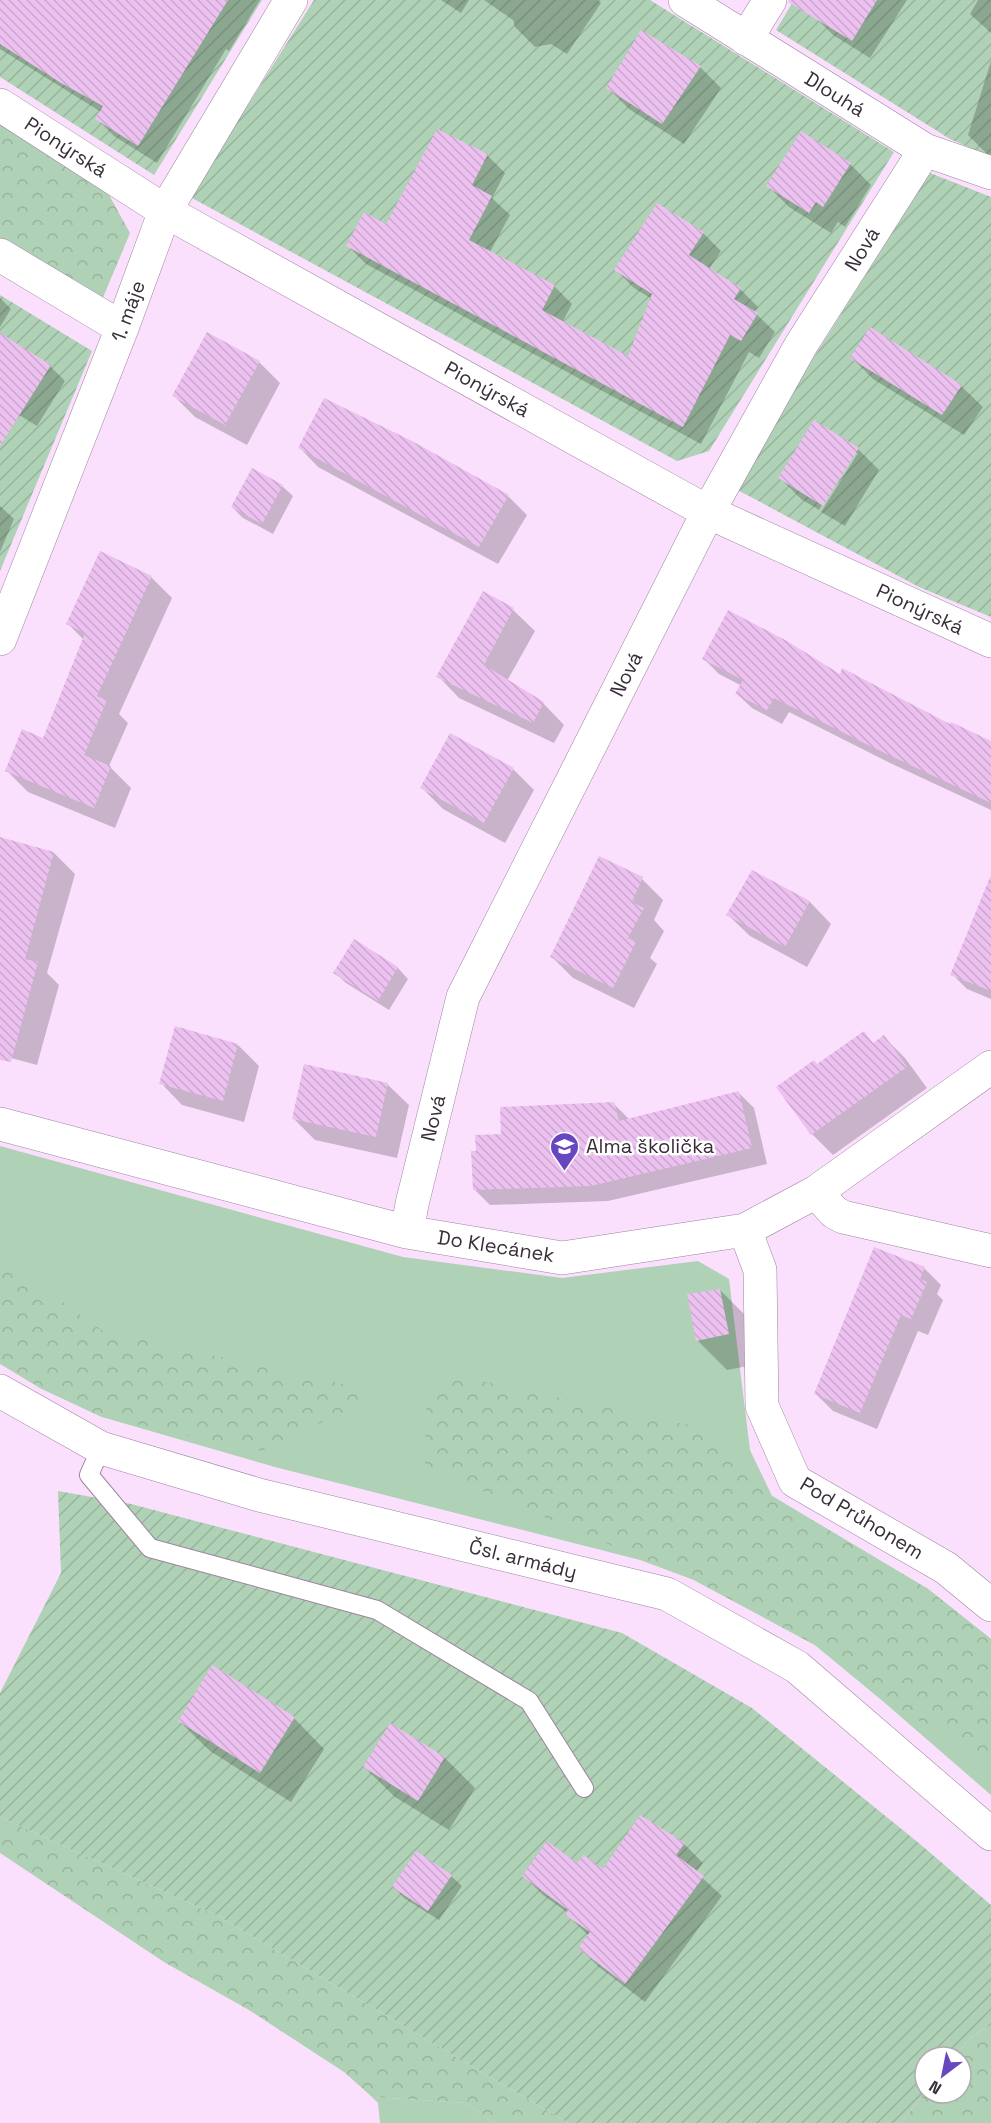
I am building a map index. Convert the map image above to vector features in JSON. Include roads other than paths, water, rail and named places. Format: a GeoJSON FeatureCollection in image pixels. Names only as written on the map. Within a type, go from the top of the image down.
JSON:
{"type":"FeatureCollection","features":[{"type":"Feature","properties":{"kind":"street","name":"1. máje"},"geometry":{"type":"LineString","coordinates":[[0,639],[122,328],[165,211],[291,0]]}},
{"type":"Feature","properties":{"kind":"street","name":"Dlouhá"},"geometry":{"type":"LineString","coordinates":[[685,0],[925,150],[991,173]]}},
{"type":"Feature","properties":{"kind":"street"},"geometry":{"type":"LineString","coordinates":[[746,39],[770,0]]}},
{"type":"Feature","properties":{"kind":"street","name":"Pionýrská"},"geometry":{"type":"LineString","coordinates":[[0,105],[165,211],[708,512],[991,641]]}},
{"type":"Feature","properties":{"kind":"street","name":"Nová"},"geometry":{"type":"LineString","coordinates":[[407,1232],[463,997],[708,512],[801,345],[925,150]]}},
{"type":"Feature","properties":{"kind":"street"},"geometry":{"type":"LineString","coordinates":[[0,255],[122,328]]}},
{"type":"Feature","properties":{"kind":"street","name":"Do Klecánek"},"geometry":{"type":"LineString","coordinates":[[0,1124],[407,1232],[562,1258],[745,1230],[816,1192],[991,1067]]}},
{"type":"Feature","properties":{"kind":"street"},"geometry":{"type":"LineString","coordinates":[[816,1192],[834,1212],[843,1217],[991,1251]]}},
{"type":"Feature","properties":{"kind":"street","name":"Pod Průhonem"},"geometry":{"type":"LineString","coordinates":[[745,1230],[760,1269],[762,1406],[795,1481],[946,1568],[991,1605]]}},
{"type":"Feature","properties":{"kind":"street","name":"Čsl. armády"},"geometry":{"type":"LineString","coordinates":[[0,1390],[100,1448],[259,1495],[667,1594],[797,1667],[991,1834]]}},
{"type":"Feature","properties":{"kind":"lane"},"geometry":{"type":"LineString","coordinates":[[100,1448],[89,1475],[150,1548],[377,1610],[529,1701],[584,1788]]}},
{"type":"Feature","properties":{"kind":"place","name":"Alma školička"},"geometry":{"type":"Point","coordinates":[565,1172]}}]}
